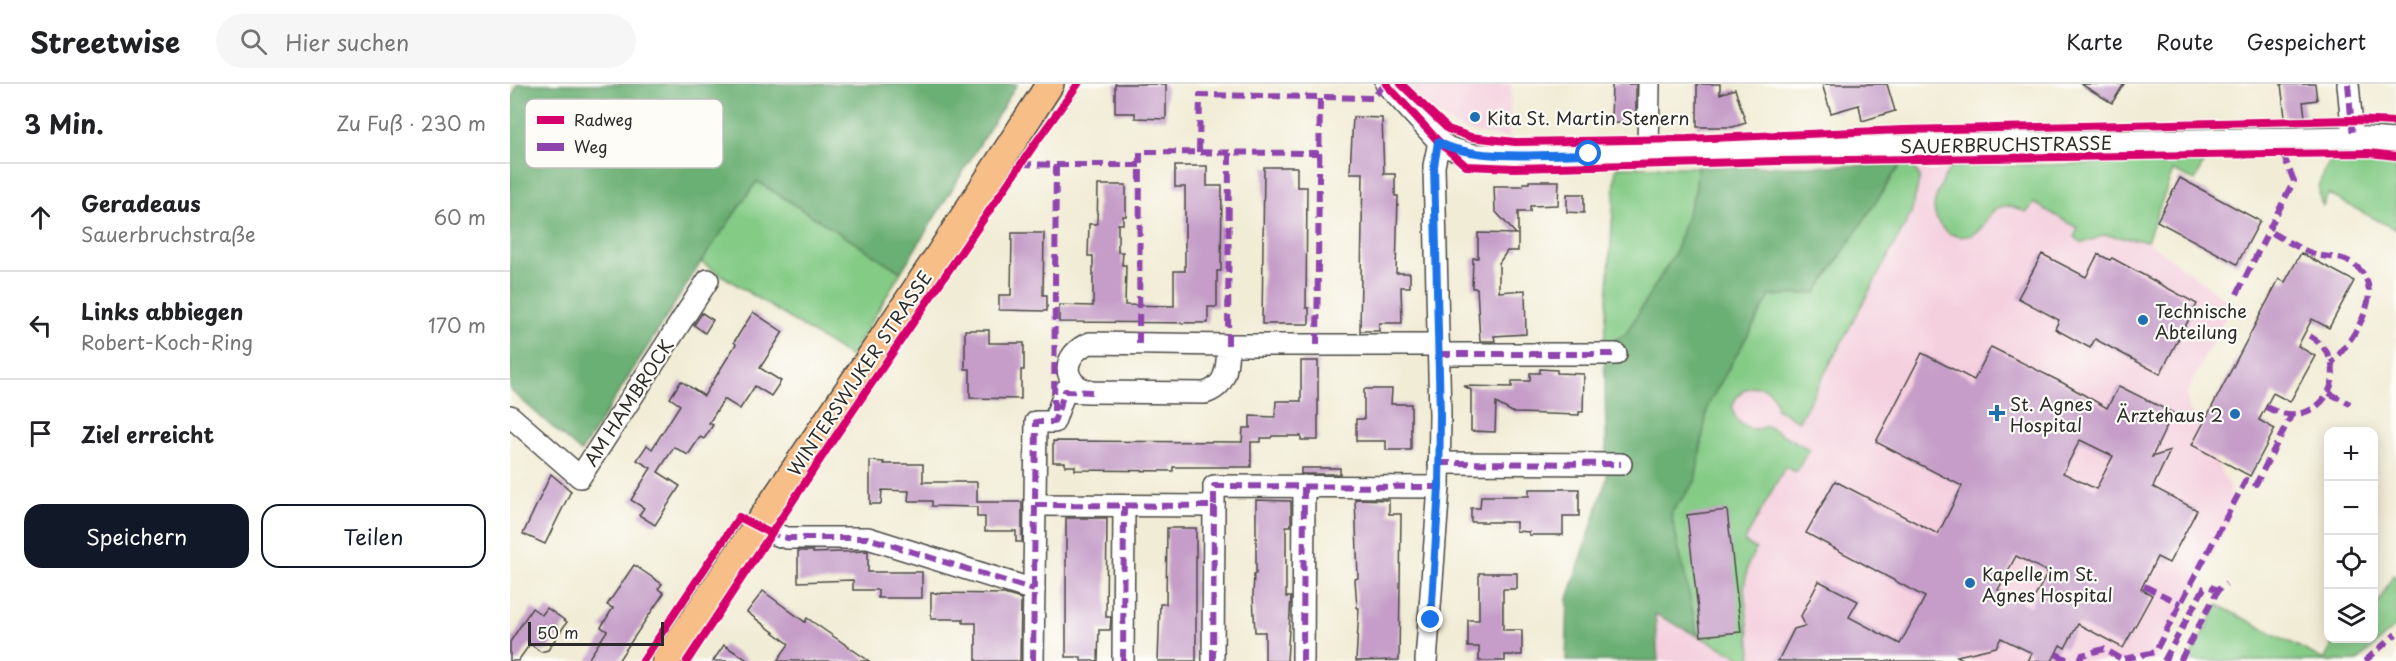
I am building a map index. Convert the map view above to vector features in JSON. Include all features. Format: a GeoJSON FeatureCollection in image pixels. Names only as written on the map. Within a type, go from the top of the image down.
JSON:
{"type":"FeatureCollection","features":[{"type":"Feature","properties":{"kind":"main road","name":"WINTERSWIJKER STRASSE"},"geometry":{"type":"LineString","coordinates":[[666,661],[935,261],[1050,84]]}},
{"type":"Feature","properties":{"kind":"street"},"geometry":{"type":"LineString","coordinates":[[1386,84],[1438,142],[1434,166],[1439,350],[1439,487],[1426,661]]}},
{"type":"Feature","properties":{"kind":"street"},"geometry":{"type":"LineString","coordinates":[[1648,154],[1649,84]]}},
{"type":"Feature","properties":{"kind":"street"},"geometry":{"type":"LineString","coordinates":[[2348,84],[2353,137]]}},
{"type":"Feature","properties":{"kind":"street","name":"SAUERBRUCHSTRASSE"},"geometry":{"type":"LineString","coordinates":[[1438,142],[1449,148],[1474,154],[1648,154],[2353,137],[2396,140]]}},
{"type":"Feature","properties":{"kind":"street","name":"AM HAMBROCK"},"geometry":{"type":"LineString","coordinates":[[510,416],[580,477],[708,280]]}},
{"type":"Feature","properties":{"kind":"street"},"geometry":{"type":"LineString","coordinates":[[1092,392],[1080,389],[1072,382],[1068,368],[1071,356],[1078,348],[1090,343],[1616,354]]}},
{"type":"Feature","properties":{"kind":"street"},"geometry":{"type":"LineString","coordinates":[[1033,661],[1036,422],[1054,422],[1065,391],[1205,393],[1215,390],[1222,383],[1226,371],[1227,345]]}},
{"type":"Feature","properties":{"kind":"street"},"geometry":{"type":"LineString","coordinates":[[1439,463],[1621,464]]}},
{"type":"Feature","properties":{"kind":"street"},"geometry":{"type":"LineString","coordinates":[[1213,661],[1214,486],[1439,487]]}},
{"type":"Feature","properties":{"kind":"street"},"geometry":{"type":"LineString","coordinates":[[1303,661],[1304,486]]}},
{"type":"Feature","properties":{"kind":"street"},"geometry":{"type":"LineString","coordinates":[[1035,505],[1214,506]]}},
{"type":"Feature","properties":{"kind":"street"},"geometry":{"type":"LineString","coordinates":[[1123,661],[1124,506]]}},
{"type":"Feature","properties":{"kind":"street"},"geometry":{"type":"LineString","coordinates":[[770,533],[787,538],[868,538],[1034,590]]}},
{"type":"Feature","properties":{"kind":"shaded area","name":"Kita St. Martin Stenern"},"geometry":{"type":"Polygon","coordinates":[[[1408,84],[1511,84],[1509,138],[1469,132],[1450,123],[1432,110],[1408,84]]]}},
{"type":"Feature","properties":{"kind":"shaded area","name":"St. Agnes Hospital"},"geometry":{"type":"Polygon","coordinates":[[[1950,167],[1934,203],[1990,213],[2001,207],[2012,207],[2027,212],[2034,203],[2079,228],[2083,243],[2105,235],[2147,241],[2232,304],[2187,396],[2189,409],[2230,489],[2229,523],[2155,661],[1752,661],[1744,589],[1748,564],[1756,549],[1744,542],[1785,467],[1760,429],[1740,424],[1733,410],[1735,400],[1740,392],[1747,388],[1761,387],[1773,396],[1777,409],[1799,420],[1911,214],[1920,177],[1914,168],[1950,167]]]}},
{"type":"Feature","properties":{"kind":"shaded area"},"geometry":{"type":"Polygon","coordinates":[[[1654,613],[1698,636],[1748,661],[1658,661],[1654,613]]]}},
{"type":"Feature","properties":{"kind":"green space"},"geometry":{"type":"Polygon","coordinates":[[[517,84],[1017,84],[901,272],[757,181],[701,262],[581,452],[510,390],[510,104],[517,84]]]}},
{"type":"Feature","properties":{"kind":"green space"},"geometry":{"type":"Polygon","coordinates":[[[2361,158],[2396,161],[2396,230],[2328,194],[2323,206],[2321,202],[2320,184],[2329,163],[2333,159],[2361,158]]]}},
{"type":"Feature","properties":{"kind":"green space"},"geometry":{"type":"Polygon","coordinates":[[[2204,161],[2195,181],[2173,171],[2147,241],[2105,235],[2083,243],[2074,237],[2078,228],[2034,203],[2027,212],[2014,207],[2000,207],[1990,214],[1979,230],[1962,237],[1947,232],[1936,219],[1934,210],[1937,193],[1950,167],[2204,161]]]}},
{"type":"Feature","properties":{"kind":"green space"},"geometry":{"type":"Polygon","coordinates":[[[1900,165],[1914,168],[1920,177],[1911,214],[1799,421],[1777,409],[1773,396],[1765,388],[1746,389],[1734,403],[1734,413],[1743,426],[1753,429],[1767,426],[1809,449],[1796,472],[1785,467],[1744,542],[1756,549],[1748,564],[1744,589],[1752,661],[1748,661],[1698,636],[1671,513],[1695,482],[1708,405],[1770,296],[1816,293],[1900,165]]]}},
{"type":"Feature","properties":{"kind":"green space"},"geometry":{"type":"Polygon","coordinates":[[[1900,165],[1816,293],[1770,296],[1708,405],[1695,482],[1671,513],[1698,636],[1655,614],[1658,661],[1566,661],[1568,599],[1607,478],[1604,345],[1625,335],[1675,253],[1696,188],[1697,167],[1900,165]]]}},
{"type":"Feature","properties":{"kind":"green space"},"geometry":{"type":"Polygon","coordinates":[[[1616,167],[1697,167],[1696,187],[1675,253],[1625,335],[1604,345],[1616,167]]]}},
{"type":"Feature","properties":{"kind":"green space"},"geometry":{"type":"Polygon","coordinates":[[[757,181],[901,272],[850,357],[701,262],[757,181]]]}},
{"type":"Feature","properties":{"kind":"green space"},"geometry":{"type":"Polygon","coordinates":[[[2393,575],[2396,577],[2396,626],[2378,643],[2378,603],[2393,575]]]}},
{"type":"Feature","properties":{"kind":"green space"},"geometry":{"type":"Polygon","coordinates":[[[2218,605],[2324,660],[2334,643],[2378,643],[2358,661],[2188,661],[2218,605]]]}},
{"type":"Feature","properties":{"kind":"building"},"geometry":{"type":"Polygon","coordinates":[[[1115,84],[1166,84],[1166,119],[1135,118],[1135,113],[1115,113],[1115,84]]]}},
{"type":"Feature","properties":{"kind":"building"},"geometry":{"type":"Polygon","coordinates":[[[1612,84],[1636,84],[1636,123],[1611,123],[1612,84]]]}},
{"type":"Feature","properties":{"kind":"building"},"geometry":{"type":"Polygon","coordinates":[[[1697,84],[1720,84],[1720,94],[1735,89],[1746,123],[1733,127],[1697,127],[1697,84]]]}},
{"type":"Feature","properties":{"kind":"building"},"geometry":{"type":"Polygon","coordinates":[[[1822,84],[1887,84],[1895,111],[1862,121],[1859,105],[1831,113],[1822,84]]]}},
{"type":"Feature","properties":{"kind":"building"},"geometry":{"type":"Polygon","coordinates":[[[2081,84],[2124,84],[2112,103],[2081,84]]]}},
{"type":"Feature","properties":{"kind":"building"},"geometry":{"type":"Polygon","coordinates":[[[2281,84],[2315,84],[2317,100],[2303,102],[2305,116],[2285,117],[2281,84]]]}},
{"type":"Feature","properties":{"kind":"building"},"geometry":{"type":"Polygon","coordinates":[[[1353,117],[1382,118],[1384,174],[1395,174],[1395,196],[1398,196],[1396,273],[1410,273],[1410,287],[1401,287],[1402,323],[1379,323],[1379,331],[1360,331],[1363,173],[1350,173],[1353,117]]]}},
{"type":"Feature","properties":{"kind":"building"},"geometry":{"type":"Polygon","coordinates":[[[1175,166],[1207,166],[1207,186],[1222,186],[1221,271],[1217,271],[1217,307],[1208,307],[1208,323],[1059,322],[1059,305],[1093,306],[1093,256],[1088,256],[1089,224],[1097,224],[1098,185],[1126,185],[1126,216],[1123,216],[1123,224],[1118,224],[1118,252],[1123,252],[1122,265],[1126,265],[1125,305],[1174,306],[1174,271],[1185,271],[1185,187],[1175,187],[1175,166]]]}},
{"type":"Feature","properties":{"kind":"building"},"geometry":{"type":"Polygon","coordinates":[[[1264,167],[1297,167],[1297,187],[1307,187],[1306,308],[1309,308],[1309,324],[1262,324],[1264,167]]]}},
{"type":"Feature","properties":{"kind":"building"},"geometry":{"type":"Polygon","coordinates":[[[2180,178],[2260,221],[2237,264],[2157,221],[2180,178]]]}},
{"type":"Feature","properties":{"kind":"building"},"geometry":{"type":"Polygon","coordinates":[[[1529,181],[1559,181],[1558,205],[1530,206],[1530,212],[1518,212],[1518,251],[1507,251],[1499,263],[1499,292],[1525,290],[1526,334],[1494,336],[1495,341],[1480,341],[1477,288],[1472,288],[1473,258],[1478,258],[1478,233],[1516,234],[1495,211],[1494,186],[1523,186],[1523,183],[1529,183],[1529,181]]]}},
{"type":"Feature","properties":{"kind":"building"},"geometry":{"type":"Polygon","coordinates":[[[1567,194],[1584,194],[1584,213],[1567,212],[1567,194]]]}},
{"type":"Feature","properties":{"kind":"building"},"geometry":{"type":"Polygon","coordinates":[[[1012,233],[1044,233],[1043,295],[1047,295],[1047,311],[999,310],[999,295],[1011,295],[1012,233]]]}},
{"type":"Feature","properties":{"kind":"building"},"geometry":{"type":"Polygon","coordinates":[[[2301,253],[2354,281],[2329,328],[2312,319],[2298,346],[2315,356],[2290,402],[2273,393],[2259,420],[2275,429],[2250,476],[2192,445],[2279,279],[2285,282],[2301,253]]]}},
{"type":"Feature","properties":{"kind":"building"},"geometry":{"type":"Polygon","coordinates":[[[2042,254],[2086,277],[2098,254],[2110,260],[2112,258],[2197,304],[2160,374],[2095,339],[2090,348],[2055,329],[2059,320],[2018,298],[2042,254]]]}},
{"type":"Feature","properties":{"kind":"building"},"geometry":{"type":"Polygon","coordinates":[[[753,312],[783,332],[760,368],[781,381],[771,396],[755,386],[740,409],[724,399],[709,423],[713,425],[704,439],[700,437],[688,455],[674,447],[658,472],[680,486],[655,525],[639,515],[644,508],[631,500],[651,468],[637,460],[647,445],[652,449],[680,405],[670,398],[681,381],[704,396],[753,312]]]}},
{"type":"Feature","properties":{"kind":"building"},"geometry":{"type":"Polygon","coordinates":[[[702,313],[713,320],[705,333],[694,325],[702,313]]]}},
{"type":"Feature","properties":{"kind":"building"},"geometry":{"type":"Polygon","coordinates":[[[965,330],[989,330],[989,343],[1024,343],[1021,399],[970,398],[970,369],[965,369],[965,330]]]}},
{"type":"Feature","properties":{"kind":"building","name":"St. Agnes Hospital"},"geometry":{"type":"Polygon","coordinates":[[[1991,347],[2107,408],[2119,386],[2173,413],[2152,457],[2170,451],[2153,487],[2197,510],[2169,563],[2157,557],[2141,589],[2152,595],[2123,648],[2078,624],[2065,648],[2060,645],[2052,661],[2028,661],[2032,653],[2001,638],[1996,647],[1957,656],[1966,661],[1778,661],[1794,629],[1805,626],[1801,616],[1819,581],[1858,601],[1849,617],[1900,644],[1925,597],[1806,533],[1835,481],[1938,534],[1962,486],[1876,442],[1922,353],[1974,380],[1991,347]],[[2080,440],[2063,473],[2096,489],[2113,456],[2080,440]],[[2016,556],[1998,590],[2030,606],[2048,572],[2016,556]]]}},
{"type":"Feature","properties":{"kind":"building"},"geometry":{"type":"Polygon","coordinates":[[[1301,361],[1318,361],[1318,440],[1301,440],[1301,436],[1272,436],[1261,438],[1261,442],[1251,442],[1251,467],[1173,467],[1173,471],[1075,470],[1075,466],[1065,466],[1065,462],[1053,462],[1053,441],[1242,442],[1243,428],[1250,428],[1250,416],[1275,417],[1276,401],[1301,401],[1301,361]]]}},
{"type":"Feature","properties":{"kind":"building"},"geometry":{"type":"Polygon","coordinates":[[[1540,369],[1557,370],[1557,373],[1584,374],[1583,412],[1579,412],[1579,415],[1514,413],[1496,403],[1495,432],[1471,431],[1471,390],[1464,386],[1512,387],[1512,381],[1530,381],[1530,373],[1540,373],[1540,369]]]}},
{"type":"Feature","properties":{"kind":"building"},"geometry":{"type":"Polygon","coordinates":[[[1364,389],[1392,389],[1391,404],[1411,404],[1411,450],[1386,450],[1386,441],[1356,441],[1356,419],[1364,419],[1364,389]]]}},
{"type":"Feature","properties":{"kind":"building"},"geometry":{"type":"Polygon","coordinates":[[[870,461],[884,462],[884,464],[923,464],[923,482],[977,482],[977,502],[1022,502],[1022,542],[1016,542],[1016,531],[985,531],[985,517],[977,517],[977,507],[932,506],[932,501],[908,501],[909,491],[882,490],[881,504],[870,504],[870,461]]]}},
{"type":"Feature","properties":{"kind":"building"},"geometry":{"type":"Polygon","coordinates":[[[1301,468],[1340,468],[1340,474],[1301,474],[1301,468]]]}},
{"type":"Feature","properties":{"kind":"building"},"geometry":{"type":"Polygon","coordinates":[[[551,474],[571,491],[545,544],[523,534],[551,474]]]}},
{"type":"Feature","properties":{"kind":"building"},"geometry":{"type":"Polygon","coordinates":[[[1529,489],[1579,489],[1579,516],[1563,516],[1563,535],[1529,535],[1529,532],[1516,531],[1516,522],[1471,522],[1471,508],[1480,508],[1481,496],[1529,496],[1529,489]]]}},
{"type":"Feature","properties":{"kind":"building"},"geometry":{"type":"Polygon","coordinates":[[[1355,499],[1389,500],[1389,514],[1401,514],[1399,660],[1356,661],[1359,608],[1357,608],[1355,579],[1358,578],[1355,499]]]}},
{"type":"Feature","properties":{"kind":"building"},"geometry":{"type":"Polygon","coordinates":[[[1256,500],[1291,501],[1291,526],[1286,526],[1286,597],[1291,597],[1287,661],[1265,661],[1265,632],[1255,632],[1253,596],[1254,574],[1256,574],[1256,500]]]}},
{"type":"Feature","properties":{"kind":"building"},"geometry":{"type":"Polygon","coordinates":[[[1727,510],[1741,632],[1701,636],[1687,515],[1727,510]]]}},
{"type":"Feature","properties":{"kind":"building"},"geometry":{"type":"Polygon","coordinates":[[[1066,518],[1107,518],[1106,617],[1111,617],[1110,630],[1099,630],[1098,661],[1081,661],[1081,657],[1066,657],[1066,518]]]}},
{"type":"Feature","properties":{"kind":"building"},"geometry":{"type":"Polygon","coordinates":[[[1167,528],[1196,528],[1196,661],[1158,661],[1160,604],[1166,604],[1167,528]]]}},
{"type":"Feature","properties":{"kind":"building"},"geometry":{"type":"Polygon","coordinates":[[[798,551],[813,551],[813,553],[868,551],[868,572],[922,572],[922,598],[878,598],[878,590],[853,590],[853,580],[798,582],[798,551]]]}},
{"type":"Feature","properties":{"kind":"building"},"geometry":{"type":"Polygon","coordinates":[[[634,565],[662,584],[658,589],[664,593],[618,661],[587,661],[607,631],[601,627],[613,608],[607,605],[634,565]]]}},
{"type":"Feature","properties":{"kind":"building"},"geometry":{"type":"Polygon","coordinates":[[[1479,573],[1517,573],[1517,589],[1503,589],[1503,630],[1522,630],[1522,655],[1505,655],[1505,661],[1479,661],[1479,647],[1468,647],[1468,620],[1479,620],[1479,573]]]}},
{"type":"Feature","properties":{"kind":"building"},"geometry":{"type":"Polygon","coordinates":[[[763,591],[805,622],[807,618],[869,661],[777,661],[789,644],[747,612],[763,591]]]}},
{"type":"Feature","properties":{"kind":"building"},"geometry":{"type":"Polygon","coordinates":[[[931,593],[1004,594],[1021,599],[1020,661],[976,661],[976,623],[963,623],[963,619],[931,619],[931,593]]]}},
{"type":"Feature","properties":{"kind":"building"},"geometry":{"type":"Polygon","coordinates":[[[532,608],[542,615],[547,608],[567,622],[548,650],[541,652],[530,644],[518,661],[510,661],[510,642],[532,608]]]}},
{"type":"Feature","properties":{"kind":"building"},"geometry":{"type":"Polygon","coordinates":[[[724,645],[749,661],[713,661],[724,645]]]}},
{"type":"Feature","properties":{"kind":"marked path"},"geometry":{"type":"LineString","coordinates":[[1317,345],[1320,97],[1373,98],[1385,84]]}},
{"type":"Feature","properties":{"kind":"marked path"},"geometry":{"type":"LineString","coordinates":[[2348,84],[2353,137]]}},
{"type":"Feature","properties":{"kind":"marked path"},"geometry":{"type":"LineString","coordinates":[[1199,152],[1200,95],[1320,97]]}},
{"type":"Feature","properties":{"kind":"marked path"},"geometry":{"type":"LineString","coordinates":[[1139,344],[1140,152],[1319,153]]}},
{"type":"Feature","properties":{"kind":"marked path"},"geometry":{"type":"LineString","coordinates":[[1228,345],[1229,152]]}},
{"type":"Feature","properties":{"kind":"marked path"},"geometry":{"type":"LineString","coordinates":[[2283,154],[2294,181],[2268,231],[2312,253],[2350,262],[2362,272],[2368,284],[2369,298],[2365,312],[2350,340],[2332,363]]}},
{"type":"Feature","properties":{"kind":"marked path"},"geometry":{"type":"LineString","coordinates":[[1020,164],[1056,165],[1054,411]]}},
{"type":"Feature","properties":{"kind":"marked path"},"geometry":{"type":"LineString","coordinates":[[1056,165],[1140,165]]}},
{"type":"Feature","properties":{"kind":"marked path"},"geometry":{"type":"LineString","coordinates":[[2237,294],[2266,236]]}},
{"type":"Feature","properties":{"kind":"marked path"},"geometry":{"type":"LineString","coordinates":[[2266,407],[2287,414],[2305,412],[2319,404],[2329,392],[2333,376],[2331,360],[2321,345],[2304,333]]}},
{"type":"Feature","properties":{"kind":"marked path"},"geometry":{"type":"LineString","coordinates":[[1439,354],[1616,354]]}},
{"type":"Feature","properties":{"kind":"marked path"},"geometry":{"type":"LineString","coordinates":[[1033,661],[1036,422],[1054,422],[1065,391],[1092,392]]}},
{"type":"Feature","properties":{"kind":"marked path"},"geometry":{"type":"LineString","coordinates":[[2329,393],[2350,404]]}},
{"type":"Feature","properties":{"kind":"marked path"},"geometry":{"type":"LineString","coordinates":[[2124,659],[2155,652],[2246,480],[2256,484],[2291,416]]}},
{"type":"Feature","properties":{"kind":"marked path"},"geometry":{"type":"LineString","coordinates":[[1439,463],[1621,464]]}},
{"type":"Feature","properties":{"kind":"marked path"},"geometry":{"type":"LineString","coordinates":[[1035,505],[1214,506],[1214,486],[1439,487]]}},
{"type":"Feature","properties":{"kind":"marked path"},"geometry":{"type":"LineString","coordinates":[[1303,661],[1304,486]]}},
{"type":"Feature","properties":{"kind":"marked path"},"geometry":{"type":"LineString","coordinates":[[1123,661],[1124,506]]}},
{"type":"Feature","properties":{"kind":"marked path"},"geometry":{"type":"LineString","coordinates":[[1213,661],[1214,506]]}},
{"type":"Feature","properties":{"kind":"marked path"},"geometry":{"type":"LineString","coordinates":[[767,532],[787,538],[868,538],[1034,590]]}},
{"type":"Feature","properties":{"kind":"marked path"},"geometry":{"type":"LineString","coordinates":[[2180,661],[2218,590],[2226,584]]}},
{"type":"Feature","properties":{"kind":"marked path"},"geometry":{"type":"LineString","coordinates":[[2144,586],[2181,604]]}},
{"type":"Feature","properties":{"kind":"marked path"},"geometry":{"type":"LineString","coordinates":[[2164,661],[2204,588],[2208,586],[2218,590]]}},
{"type":"Feature","properties":{"kind":"marked path"},"geometry":{"type":"LineString","coordinates":[[2365,661],[2396,634]]}},
{"type":"Feature","properties":{"kind":"marked path"},"geometry":{"type":"LineString","coordinates":[[2079,661],[2082,655],[2104,649],[2125,661]]}},
{"type":"Feature","properties":{"kind":"marked path"},"geometry":{"type":"LineString","coordinates":[[2056,654],[2070,661]]}},
{"type":"Feature","properties":{"kind":"cycle path"},"geometry":{"type":"LineString","coordinates":[[687,661],[835,437],[1078,84]]}},
{"type":"Feature","properties":{"kind":"cycle path"},"geometry":{"type":"LineString","coordinates":[[1386,84],[1439,142],[1466,166],[1515,168],[1779,161],[2273,154],[2369,153],[2396,156]]}},
{"type":"Feature","properties":{"kind":"cycle path"},"geometry":{"type":"LineString","coordinates":[[1401,84],[1448,129],[1471,137],[1515,142],[1687,139],[1903,130],[2352,120],[2396,122]]}},
{"type":"Feature","properties":{"kind":"cycle path"},"geometry":{"type":"LineString","coordinates":[[643,661],[739,517],[770,533]]}},
{"type":"Feature","properties":{"kind":"place","name":"Kita St. Martin Stenern"},"geometry":{"type":"Point","coordinates":[1475,117]}},
{"type":"Feature","properties":{"kind":"place","name":"Technische Abteilung"},"geometry":{"type":"Point","coordinates":[2143,320]}},
{"type":"Feature","properties":{"kind":"place","name":"St. Agnes Hospital"},"geometry":{"type":"Point","coordinates":[1997,413]}},
{"type":"Feature","properties":{"kind":"place","name":"Ärztehaus 2"},"geometry":{"type":"Point","coordinates":[2235,414]}},
{"type":"Feature","properties":{"kind":"place","name":"Kapelle im St. Agnes Hospital"},"geometry":{"type":"Point","coordinates":[1970,583]}},
{"type":"Feature","properties":{"kind":"route"},"geometry":{"type":"LineString","coordinates":[[1431,620],[1439,487],[1439,345],[1434,166],[1438,142],[1449,148],[1474,154],[1589,154]]}}]}
